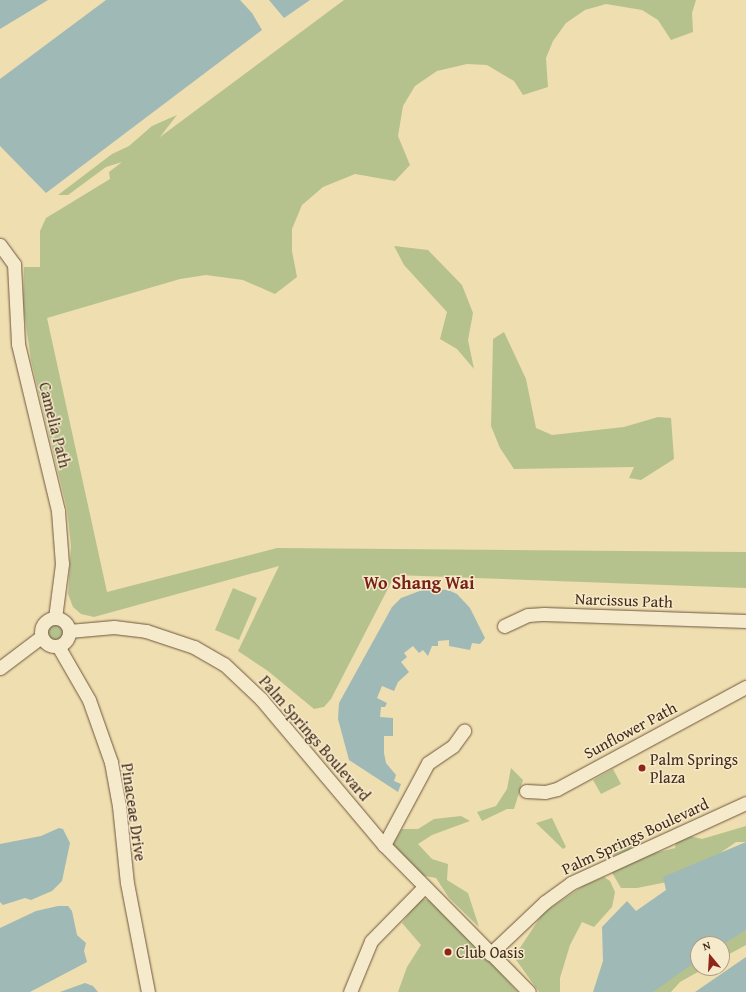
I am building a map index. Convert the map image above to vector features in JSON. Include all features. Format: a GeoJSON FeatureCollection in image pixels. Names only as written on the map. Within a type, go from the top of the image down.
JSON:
{"type":"FeatureCollection","features":[{"type":"Feature","properties":{"kind":"street","name":"Camelia Path"},"geometry":{"type":"LineString","coordinates":[[0,245],[14,264],[18,344],[58,511],[62,564],[55,618]]}},
{"type":"Feature","properties":{"kind":"street","name":"Narcissus Path"},"geometry":{"type":"LineString","coordinates":[[504,626],[528,615],[544,614],[746,622]]}},
{"type":"Feature","properties":{"kind":"street"},"geometry":{"type":"LineString","coordinates":[[55,618],[64,622],[69,631],[66,641],[58,646],[48,645],[41,637],[42,626],[45,622],[55,618]]}},
{"type":"Feature","properties":{"kind":"street","name":"Palm Springs Boulevard"},"geometry":{"type":"LineString","coordinates":[[69,631],[99,627],[146,631],[179,640],[219,661],[237,675],[261,699],[384,845],[529,992]]}},
{"type":"Feature","properties":{"kind":"street"},"geometry":{"type":"LineString","coordinates":[[0,668],[41,637]]}},
{"type":"Feature","properties":{"kind":"street","name":"Pinaceae Drive"},"geometry":{"type":"LineString","coordinates":[[58,646],[89,700],[111,762],[119,806],[126,884],[148,992]]}},
{"type":"Feature","properties":{"kind":"street","name":"Sunflower Path"},"geometry":{"type":"LineString","coordinates":[[526,792],[545,792],[557,789],[746,687]]}},
{"type":"Feature","properties":{"kind":"street"},"geometry":{"type":"LineString","coordinates":[[384,845],[428,763],[453,746],[464,731]]}},
{"type":"Feature","properties":{"kind":"street","name":"Palm Springs Boulevard"},"geometry":{"type":"LineString","coordinates":[[490,954],[545,902],[571,883],[746,803]]}},
{"type":"Feature","properties":{"kind":"street"},"geometry":{"type":"LineString","coordinates":[[350,992],[371,941],[424,887]]}},
{"type":"Feature","properties":{"kind":"green space"},"geometry":{"type":"Polygon","coordinates":[[[344,0],[696,0],[692,13],[693,32],[671,40],[658,20],[642,10],[606,4],[585,10],[566,23],[553,41],[546,58],[548,87],[523,95],[514,81],[487,65],[467,64],[437,71],[415,86],[403,106],[398,136],[410,165],[395,181],[355,174],[323,187],[302,205],[292,229],[292,251],[297,277],[275,294],[243,280],[206,275],[180,279],[47,318],[107,592],[277,548],[746,552],[746,588],[395,575],[331,699],[324,707],[314,709],[268,671],[238,651],[279,566],[94,617],[81,614],[73,607],[68,594],[71,546],[67,509],[31,360],[23,305],[24,267],[40,267],[40,231],[46,218],[110,179],[109,172],[122,162],[106,167],[68,195],[58,195],[112,154],[129,146],[152,126],[177,115],[160,137],[344,0]]]}},
{"type":"Feature","properties":{"kind":"green space"},"geometry":{"type":"Polygon","coordinates":[[[394,246],[428,250],[462,285],[473,313],[468,340],[474,369],[457,349],[440,339],[447,312],[404,265],[394,246]]]}},
{"type":"Feature","properties":{"kind":"green space"},"geometry":{"type":"Polygon","coordinates":[[[504,332],[526,379],[536,428],[552,435],[624,427],[658,417],[671,418],[674,459],[641,480],[629,478],[634,467],[514,469],[500,448],[491,426],[493,339],[504,332]]]}},
{"type":"Feature","properties":{"kind":"green space"},"geometry":{"type":"Polygon","coordinates":[[[233,588],[257,598],[239,640],[215,630],[233,588]]]}},
{"type":"Feature","properties":{"kind":"green space"},"geometry":{"type":"Polygon","coordinates":[[[55,624],[62,629],[63,632],[58,639],[55,640],[48,635],[47,632],[52,625],[55,624]]]}},
{"type":"Feature","properties":{"kind":"green space"},"geometry":{"type":"Polygon","coordinates":[[[511,768],[523,780],[514,809],[507,809],[482,821],[477,812],[496,806],[507,789],[511,768]]]}},
{"type":"Feature","properties":{"kind":"green space"},"geometry":{"type":"Polygon","coordinates":[[[613,769],[621,784],[601,794],[593,780],[613,769]]]}},
{"type":"Feature","properties":{"kind":"green space"},"geometry":{"type":"Polygon","coordinates":[[[461,816],[470,821],[432,835],[418,844],[432,859],[448,864],[447,880],[468,893],[479,927],[449,898],[436,878],[414,874],[389,851],[402,829],[418,829],[434,819],[461,816]]]}},
{"type":"Feature","properties":{"kind":"green space"},"geometry":{"type":"Polygon","coordinates":[[[552,818],[566,847],[563,849],[536,823],[552,818]]]}},
{"type":"Feature","properties":{"kind":"green space"},"geometry":{"type":"Polygon","coordinates":[[[746,826],[746,842],[736,842],[703,865],[672,881],[637,888],[621,888],[611,871],[651,854],[675,848],[676,842],[690,836],[702,839],[746,826]]]}},
{"type":"Feature","properties":{"kind":"green space"},"geometry":{"type":"Polygon","coordinates":[[[630,836],[636,842],[630,849],[613,856],[616,841],[630,836]]]}},
{"type":"Feature","properties":{"kind":"green space"},"geometry":{"type":"Polygon","coordinates":[[[604,877],[610,881],[615,892],[612,907],[594,927],[582,922],[570,945],[560,978],[560,992],[539,992],[514,957],[543,913],[583,886],[604,877]]]}},
{"type":"Feature","properties":{"kind":"green space","name":"Club Oasis"},"geometry":{"type":"Polygon","coordinates":[[[420,898],[436,902],[518,992],[398,992],[407,967],[421,945],[402,923],[420,898]]]}},
{"type":"Feature","properties":{"kind":"green space"},"geometry":{"type":"Polygon","coordinates":[[[746,925],[746,945],[730,954],[730,936],[727,936],[746,925]]]}},
{"type":"Feature","properties":{"kind":"green space"},"geometry":{"type":"Polygon","coordinates":[[[690,959],[691,976],[680,982],[671,992],[646,992],[690,959]]]}},
{"type":"Feature","properties":{"kind":"water"},"geometry":{"type":"Polygon","coordinates":[[[0,0],[48,0],[0,29],[0,0]]]}},
{"type":"Feature","properties":{"kind":"water"},"geometry":{"type":"Polygon","coordinates":[[[106,0],[240,0],[252,13],[262,30],[46,193],[0,146],[0,79],[106,0]]]}},
{"type":"Feature","properties":{"kind":"water"},"geometry":{"type":"Polygon","coordinates":[[[269,0],[310,0],[284,18],[269,0]]]}},
{"type":"Feature","properties":{"kind":"water"},"geometry":{"type":"Polygon","coordinates":[[[425,589],[448,590],[457,594],[470,608],[485,638],[480,644],[472,643],[470,650],[449,646],[449,640],[438,641],[438,646],[432,646],[428,656],[423,650],[419,653],[413,646],[404,653],[407,657],[401,662],[409,672],[398,682],[394,691],[382,686],[377,698],[387,703],[385,707],[381,707],[380,717],[393,718],[393,736],[384,736],[384,753],[386,763],[396,775],[394,781],[401,784],[398,792],[349,760],[338,719],[339,703],[392,607],[401,598],[425,589]]]}},
{"type":"Feature","properties":{"kind":"water"},"geometry":{"type":"Polygon","coordinates":[[[59,828],[63,829],[70,843],[62,881],[52,891],[31,900],[25,898],[3,905],[0,902],[0,844],[41,836],[59,828]]]}},
{"type":"Feature","properties":{"kind":"water"},"geometry":{"type":"Polygon","coordinates":[[[746,842],[746,930],[730,940],[730,936],[690,936],[690,966],[653,992],[593,992],[603,961],[602,927],[627,901],[636,911],[666,890],[663,877],[746,842]]]}},
{"type":"Feature","properties":{"kind":"water"},"geometry":{"type":"Polygon","coordinates":[[[58,906],[68,906],[72,911],[77,935],[86,943],[84,951],[87,962],[30,992],[0,992],[0,928],[36,911],[58,906]]]}},
{"type":"Feature","properties":{"kind":"water"},"geometry":{"type":"Polygon","coordinates":[[[746,957],[746,992],[695,992],[718,976],[730,976],[730,968],[746,957]]]}},
{"type":"Feature","properties":{"kind":"water"},"geometry":{"type":"Polygon","coordinates":[[[85,983],[93,986],[98,992],[60,992],[85,983]]]}},
{"type":"Feature","properties":{"kind":"place","name":"Palm Springs Plaza"},"geometry":{"type":"Point","coordinates":[642,768]}},
{"type":"Feature","properties":{"kind":"place","name":"Club Oasis"},"geometry":{"type":"Point","coordinates":[448,952]}},
{"type":"Feature","properties":{"kind":"district","name":"Wo Shang Wai"},"geometry":{"type":"Point","coordinates":[419,583]}}]}
